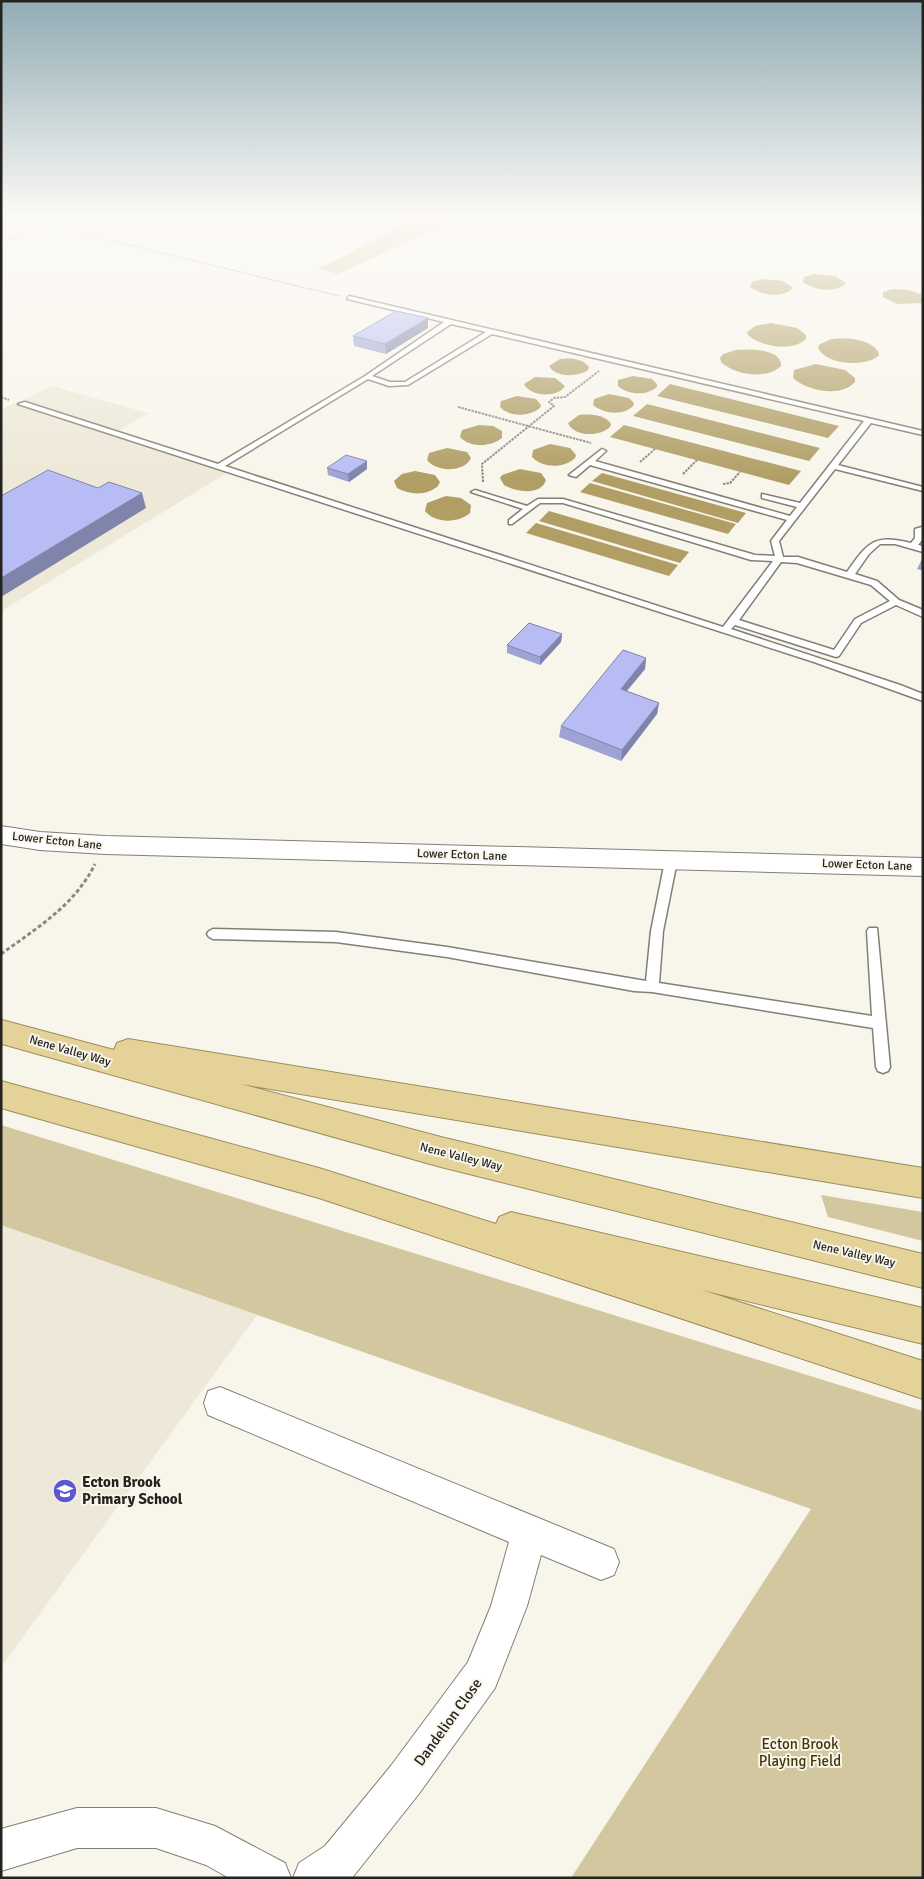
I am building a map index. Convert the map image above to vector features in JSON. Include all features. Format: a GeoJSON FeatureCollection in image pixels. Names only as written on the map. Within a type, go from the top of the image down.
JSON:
{"type":"FeatureCollection","features":[{"type":"Feature","properties":{"kind":"highway"},"geometry":{"type":"LineString","coordinates":[[1,1032],[277,1075],[923,1183]]}},
{"type":"Feature","properties":{"kind":"highway","name":"Nene Valley Way"},"geometry":{"type":"LineString","coordinates":[[1,1032],[441,1152],[923,1271]]}},
{"type":"Feature","properties":{"kind":"highway"},"geometry":{"type":"LineString","coordinates":[[1,1094],[319,1183],[923,1326]]}},
{"type":"Feature","properties":{"kind":"highway"},"geometry":{"type":"LineString","coordinates":[[319,1183],[923,1380]]}},
{"type":"Feature","properties":{"kind":"street","name":"Lower Ecton Lane"},"geometry":{"type":"LineString","coordinates":[[1,835],[40,841],[105,846],[923,867]]}},
{"type":"Feature","properties":{"kind":"street"},"geometry":{"type":"LineString","coordinates":[[220,1403],[601,1562]]}},
{"type":"Feature","properties":{"kind":"street","name":"Dandelion Close"},"geometry":{"type":"LineString","coordinates":[[314,1878],[333,1866],[352,1846],[404,1781],[482,1675],[509,1606],[529,1533]]}},
{"type":"Feature","properties":{"kind":"street"},"geometry":{"type":"LineString","coordinates":[[1,1850],[77,1828],[156,1828],[215,1847],[270,1878]]}},
{"type":"Feature","properties":{"kind":"lane"},"geometry":{"type":"LineString","coordinates":[[381,306],[923,433]]}},
{"type":"Feature","properties":{"kind":"lane"},"geometry":{"type":"LineString","coordinates":[[219,468],[367,377],[449,322]]}},
{"type":"Feature","properties":{"kind":"lane"},"geometry":{"type":"LineString","coordinates":[[367,377],[389,384],[406,384],[490,332]]}},
{"type":"Feature","properties":{"kind":"lane"},"geometry":{"type":"LineString","coordinates":[[22,404],[726,631],[896,687],[923,698]]}},
{"type":"Feature","properties":{"kind":"lane"},"geometry":{"type":"LineString","coordinates":[[726,631],[775,567],[779,557],[775,541],[870,420]]}},
{"type":"Feature","properties":{"kind":"lane"},"geometry":{"type":"LineString","coordinates":[[573,475],[602,451]]}},
{"type":"Feature","properties":{"kind":"lane"},"geometry":{"type":"LineString","coordinates":[[589,462],[793,519]]}},
{"type":"Feature","properties":{"kind":"lane"},"geometry":{"type":"LineString","coordinates":[[835,467],[923,490]]}},
{"type":"Feature","properties":{"kind":"lane"},"geometry":{"type":"LineString","coordinates":[[480,494],[527,508]]}},
{"type":"Feature","properties":{"kind":"lane"},"geometry":{"type":"LineString","coordinates":[[765,496],[803,506]]}},
{"type":"Feature","properties":{"kind":"lane"},"geometry":{"type":"LineString","coordinates":[[512,522],[538,501],[563,501],[754,558],[779,557],[798,560],[874,583],[896,602],[923,614]]}},
{"type":"Feature","properties":{"kind":"lane"},"geometry":{"type":"LineString","coordinates":[[913,547],[919,538],[920,529]]}},
{"type":"Feature","properties":{"kind":"lane"},"geometry":{"type":"LineString","coordinates":[[849,576],[868,546],[874,542],[884,540],[923,549]]}},
{"type":"Feature","properties":{"kind":"lane"},"geometry":{"type":"LineString","coordinates":[[733,621],[836,654],[858,621],[896,602]]}},
{"type":"Feature","properties":{"kind":"lane"},"geometry":{"type":"LineString","coordinates":[[652,987],[657,931],[671,861]]}},
{"type":"Feature","properties":{"kind":"lane"},"geometry":{"type":"LineString","coordinates":[[873,931],[883,1067]]}},
{"type":"Feature","properties":{"kind":"lane"},"geometry":{"type":"LineString","coordinates":[[213,934],[336,937],[447,952],[634,986],[652,987],[879,1023]]}},
{"type":"Feature","properties":{"kind":"path"},"geometry":{"type":"LineString","coordinates":[[480,494],[482,464],[554,406],[549,402],[554,398],[565,396],[612,361]]}},
{"type":"Feature","properties":{"kind":"path"},"geometry":{"type":"LineString","coordinates":[[458,407],[595,444],[602,451]]}},
{"type":"Feature","properties":{"kind":"path"},"geometry":{"type":"LineString","coordinates":[[1,954],[66,906],[86,883],[105,846]]}},
{"type":"Feature","properties":{"kind":"shaded area"},"geometry":{"type":"Polygon","coordinates":[[[771,323],[797,328],[806,335],[806,339],[793,346],[785,347],[761,343],[748,335],[747,332],[755,326],[771,323]]]}},
{"type":"Feature","properties":{"kind":"shaded area"},"geometry":{"type":"Polygon","coordinates":[[[832,339],[863,341],[874,347],[879,355],[865,362],[856,363],[846,363],[828,358],[818,347],[820,344],[832,339]]]}},
{"type":"Feature","properties":{"kind":"shaded area"},"geometry":{"type":"Polygon","coordinates":[[[736,350],[756,350],[770,353],[780,360],[781,366],[768,373],[742,373],[721,362],[720,358],[723,354],[736,350]]]}},
{"type":"Feature","properties":{"kind":"shaded area"},"geometry":{"type":"Polygon","coordinates":[[[560,359],[579,360],[589,367],[588,370],[573,375],[557,373],[549,366],[560,359]]]}},
{"type":"Feature","properties":{"kind":"shaded area"},"geometry":{"type":"Polygon","coordinates":[[[816,364],[845,370],[855,378],[855,382],[841,390],[824,391],[799,383],[793,378],[794,370],[816,364]]]}},
{"type":"Feature","properties":{"kind":"shaded area"},"geometry":{"type":"Polygon","coordinates":[[[633,376],[652,379],[657,384],[657,387],[648,392],[632,393],[618,386],[618,380],[633,376]]]}},
{"type":"Feature","properties":{"kind":"shaded area"},"geometry":{"type":"Polygon","coordinates":[[[535,377],[555,378],[565,386],[556,393],[538,394],[527,388],[524,384],[535,377]]]}},
{"type":"Feature","properties":{"kind":"shaded area"},"geometry":{"type":"Polygon","coordinates":[[[670,384],[839,426],[828,438],[657,396],[670,384]]]}},
{"type":"Feature","properties":{"kind":"shaded area"},"geometry":{"type":"Polygon","coordinates":[[[52,386],[148,413],[117,432],[230,471],[1,611],[1,410],[52,386]]]}},
{"type":"Feature","properties":{"kind":"shaded area"},"geometry":{"type":"Polygon","coordinates":[[[609,394],[629,398],[634,403],[633,406],[624,411],[613,413],[593,405],[594,399],[609,394]]]}},
{"type":"Feature","properties":{"kind":"shaded area"},"geometry":{"type":"Polygon","coordinates":[[[517,396],[536,399],[541,405],[540,408],[530,413],[519,415],[508,413],[500,407],[501,401],[517,396]]]}},
{"type":"Feature","properties":{"kind":"shaded area"},"geometry":{"type":"Polygon","coordinates":[[[647,404],[820,448],[809,461],[633,416],[647,404]]]}},
{"type":"Feature","properties":{"kind":"shaded area"},"geometry":{"type":"Polygon","coordinates":[[[579,415],[601,416],[611,424],[610,427],[600,433],[581,433],[571,428],[568,423],[579,415]]]}},
{"type":"Feature","properties":{"kind":"shaded area"},"geometry":{"type":"Polygon","coordinates":[[[479,425],[493,426],[502,431],[502,438],[487,445],[475,445],[464,441],[460,437],[462,430],[479,425]]]}},
{"type":"Feature","properties":{"kind":"shaded area"},"geometry":{"type":"Polygon","coordinates":[[[624,425],[801,471],[789,485],[610,437],[624,425]]]}},
{"type":"Feature","properties":{"kind":"shaded area"},"geometry":{"type":"Polygon","coordinates":[[[550,444],[570,448],[576,455],[575,458],[565,464],[553,466],[536,461],[532,457],[533,450],[550,444]]]}},
{"type":"Feature","properties":{"kind":"shaded area"},"geometry":{"type":"Polygon","coordinates":[[[447,448],[467,452],[471,458],[462,466],[450,469],[437,467],[427,460],[429,453],[447,448]]]}},
{"type":"Feature","properties":{"kind":"shaded area"},"geometry":{"type":"Polygon","coordinates":[[[520,469],[541,473],[546,480],[539,489],[528,491],[521,491],[504,485],[500,478],[502,475],[520,469]]]}},
{"type":"Feature","properties":{"kind":"shaded area"},"geometry":{"type":"Polygon","coordinates":[[[415,471],[435,475],[440,482],[438,486],[424,493],[407,492],[397,488],[394,481],[402,474],[415,471]]]}},
{"type":"Feature","properties":{"kind":"shaded area"},"geometry":{"type":"Polygon","coordinates":[[[602,473],[746,513],[738,523],[592,481],[602,473]]]}},
{"type":"Feature","properties":{"kind":"shaded area"},"geometry":{"type":"Polygon","coordinates":[[[590,483],[736,524],[728,534],[580,492],[590,483]]]}},
{"type":"Feature","properties":{"kind":"shaded area"},"geometry":{"type":"Polygon","coordinates":[[[446,496],[461,498],[471,505],[470,513],[460,519],[447,521],[435,518],[425,511],[427,503],[446,496]]]}},
{"type":"Feature","properties":{"kind":"shaded area"},"geometry":{"type":"Polygon","coordinates":[[[549,511],[689,552],[680,563],[539,521],[549,511]]]}},
{"type":"Feature","properties":{"kind":"shaded area"},"geometry":{"type":"Polygon","coordinates":[[[536,523],[678,565],[669,576],[526,533],[536,523]]]}},
{"type":"Feature","properties":{"kind":"shaded area","name":"Ecton Brook Primary School"},"geometry":{"type":"Polygon","coordinates":[[[1,1225],[257,1315],[1,1667],[1,1225]]]}},
{"type":"Feature","properties":{"kind":"green space","name":"Ecton Brook Playing Field"},"geometry":{"type":"Polygon","coordinates":[[[1,1125],[923,1411],[923,1878],[571,1878],[811,1509],[1,1225],[1,1125]]]}},
{"type":"Feature","properties":{"kind":"green space"},"geometry":{"type":"Polygon","coordinates":[[[821,1195],[923,1212],[923,1241],[828,1217],[821,1195]]]}},
{"type":"Feature","properties":{"kind":"building"},"geometry":{"type":"Polygon","coordinates":[[[396,311],[428,318],[385,344],[353,336],[396,311]]]}},
{"type":"Feature","properties":{"kind":"building"},"geometry":{"type":"Polygon","coordinates":[[[346,455],[367,461],[348,474],[327,468],[346,455]]]}},
{"type":"Feature","properties":{"kind":"building"},"geometry":{"type":"Polygon","coordinates":[[[48,470],[98,488],[109,482],[142,493],[1,578],[1,496],[48,470]]]}},
{"type":"Feature","properties":{"kind":"building"},"geometry":{"type":"Polygon","coordinates":[[[529,623],[562,634],[540,657],[507,645],[529,623]]]}},
{"type":"Feature","properties":{"kind":"building"},"geometry":{"type":"Polygon","coordinates":[[[623,650],[646,658],[621,689],[659,703],[622,750],[561,726],[623,650]]]}},
{"type":"Feature","properties":{"kind":"place","name":"Ecton Brook Primary School"},"geometry":{"type":"Point","coordinates":[65,1491]}}]}
